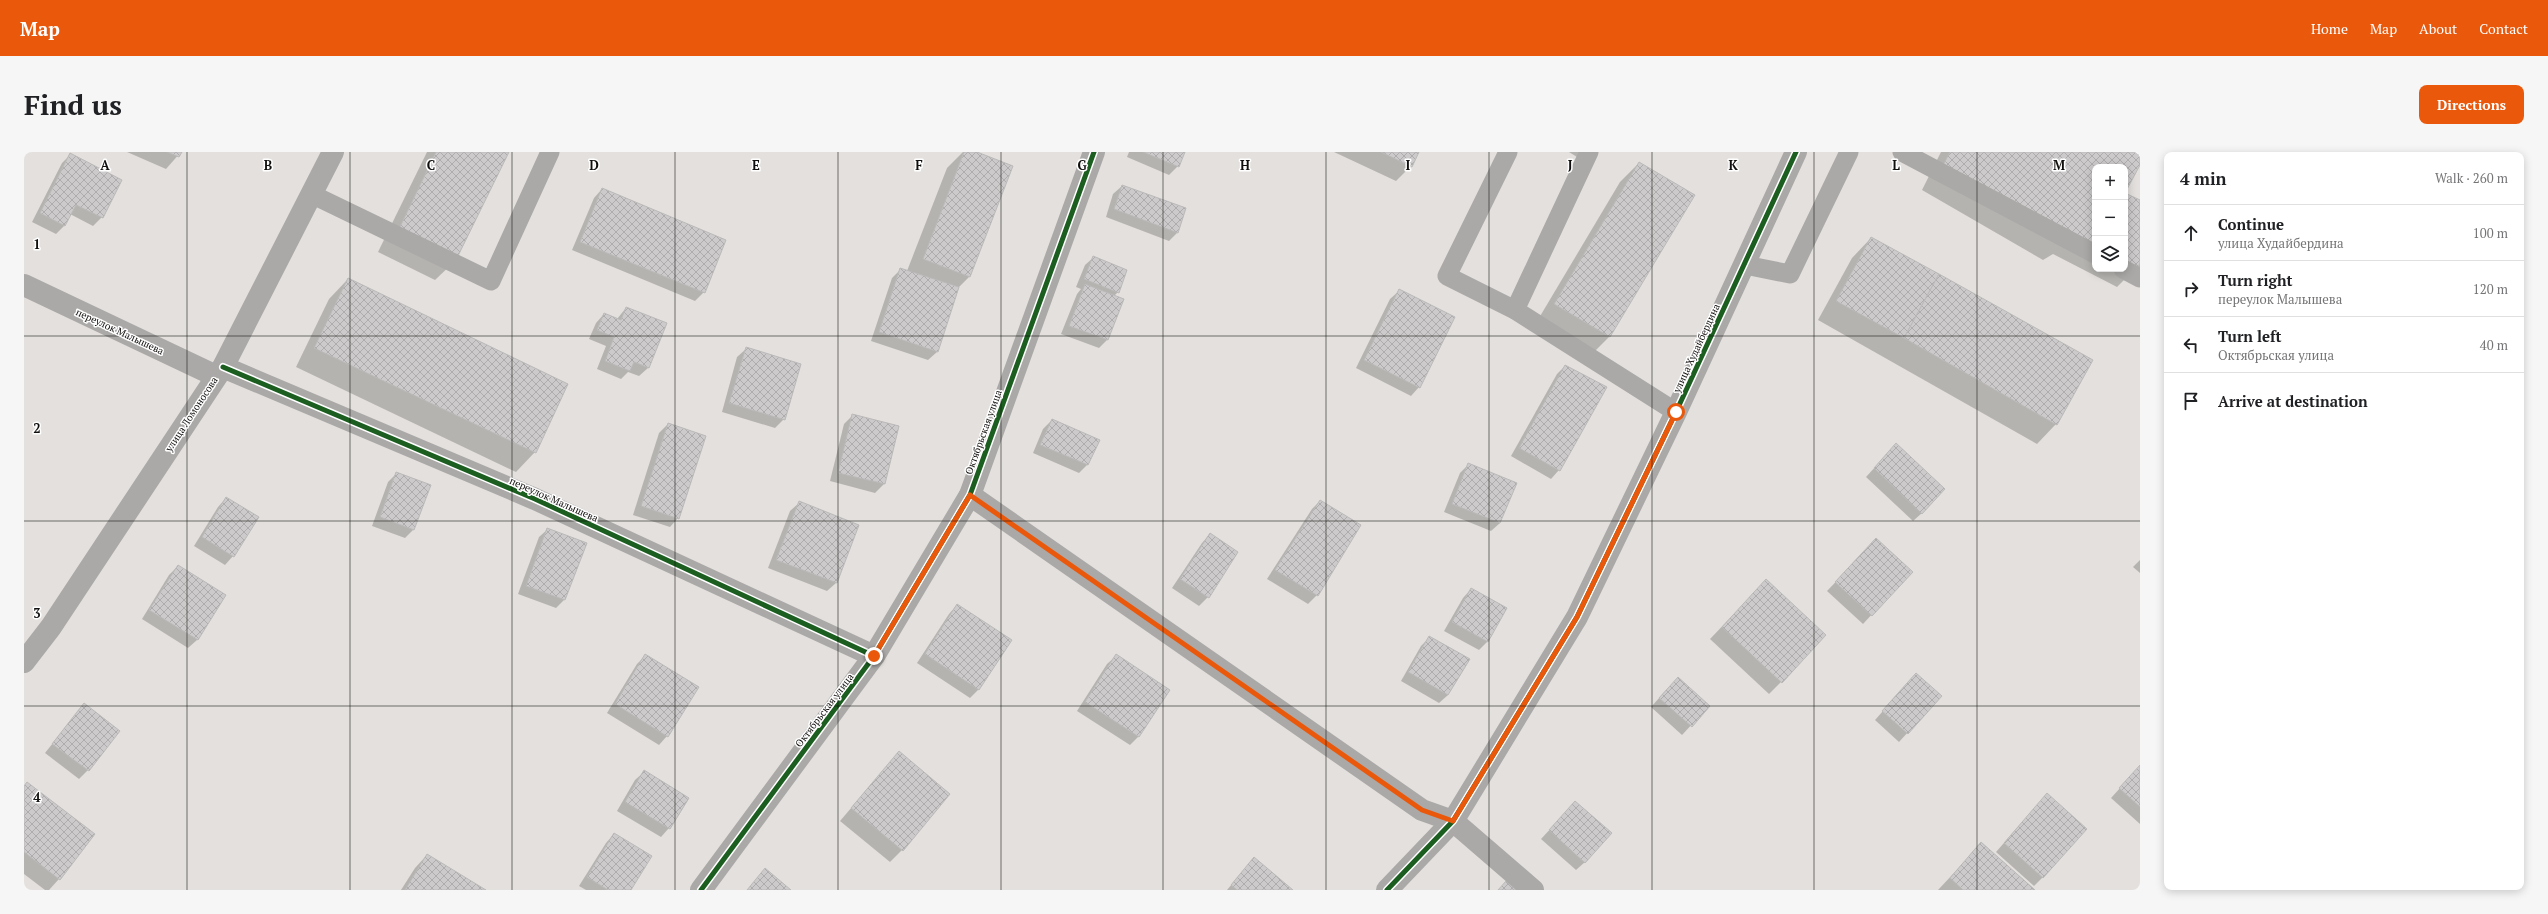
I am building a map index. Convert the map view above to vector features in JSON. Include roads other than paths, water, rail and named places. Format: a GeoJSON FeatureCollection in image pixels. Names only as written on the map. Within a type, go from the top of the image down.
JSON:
{"type":"FeatureCollection","features":[{"type":"Feature","properties":{"kind":"street","name":"улица Ломоносова"},"geometry":{"type":"LineString","coordinates":[[24,662],[51,627],[220,372],[333,152]]}},
{"type":"Feature","properties":{"kind":"street","name":"Октябрьская улица"},"geometry":{"type":"LineString","coordinates":[[701,890],[874,656],[970,495],[1094,152]]}},
{"type":"Feature","properties":{"kind":"street","name":"улица Худайбердина"},"geometry":{"type":"LineString","coordinates":[[1387,890],[1453,821],[1577,617],[1676,412],[1796,152]]}},
{"type":"Feature","properties":{"kind":"street","name":"переулок Малышева"},"geometry":{"type":"LineString","coordinates":[[24,285],[220,372],[534,499],[874,656]]}},
{"type":"Feature","properties":{"kind":"street"},"geometry":{"type":"LineString","coordinates":[[970,495],[1422,810],[1453,821],[1533,890]]}},
{"type":"Feature","properties":{"kind":"lane"},"geometry":{"type":"LineString","coordinates":[[311,194],[491,281],[550,152]]}},
{"type":"Feature","properties":{"kind":"lane"},"geometry":{"type":"LineString","coordinates":[[1508,152],[1447,276],[1515,310],[1676,412]]}},
{"type":"Feature","properties":{"kind":"lane"},"geometry":{"type":"LineString","coordinates":[[1515,310],[1589,152]]}},
{"type":"Feature","properties":{"kind":"lane"},"geometry":{"type":"LineString","coordinates":[[1745,264],[1790,274],[1849,152]]}},
{"type":"Feature","properties":{"kind":"lane"},"geometry":{"type":"LineString","coordinates":[[1902,152],[2092,252]]}},
{"type":"Feature","properties":{"kind":"lane"},"geometry":{"type":"LineString","coordinates":[[2128,272],[2140,278]]}}]}
